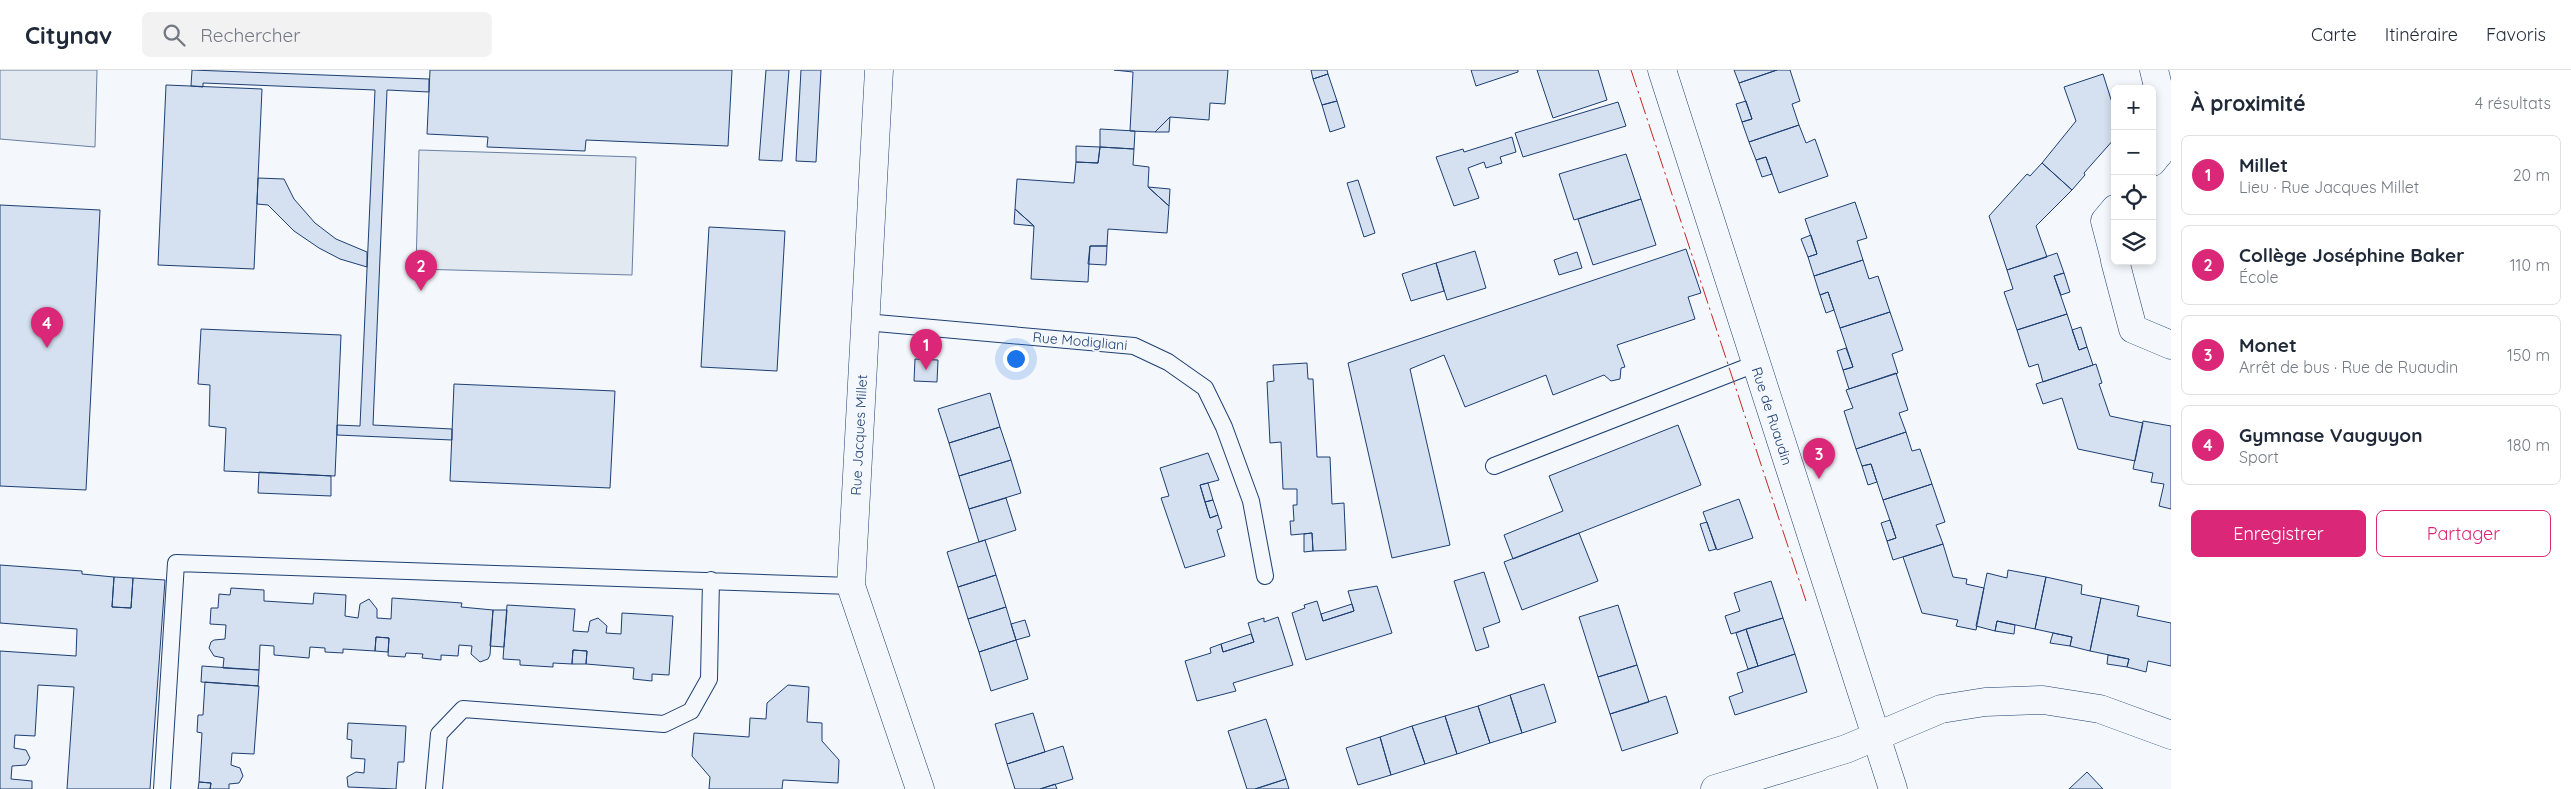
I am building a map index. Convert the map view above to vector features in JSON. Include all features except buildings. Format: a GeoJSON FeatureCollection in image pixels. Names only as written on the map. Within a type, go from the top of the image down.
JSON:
{"type":"FeatureCollection","features":[{"type":"Feature","properties":{"kind":"street","name":"Rue Jacques Millet"},"geometry":{"type":"LineString","coordinates":[[879,70],[851,586],[920,789]]}},
{"type":"Feature","properties":{"kind":"street","name":"Rue de Ruaudin"},"geometry":{"type":"LineString","coordinates":[[1662,70],[1893,789]]}},
{"type":"Feature","properties":{"kind":"street"},"geometry":{"type":"LineString","coordinates":[[2154,70],[2171,140],[2156,157]]}},
{"type":"Feature","properties":{"kind":"street"},"geometry":{"type":"LineString","coordinates":[[2111,214],[2105,221],[2111,244]]}},
{"type":"Feature","properties":{"kind":"street"},"geometry":{"type":"LineString","coordinates":[[2116,265],[2133,329],[2171,345]]}},
{"type":"Feature","properties":{"kind":"street"},"geometry":{"type":"LineString","coordinates":[[1715,789],[1846,749],[1941,709],[1985,702],[2043,700],[2100,709],[2171,735]]}},
{"type":"Feature","properties":{"kind":"lane","name":"Rue Modigliani"},"geometry":{"type":"LineString","coordinates":[[865,322],[1134,346],[1168,362],[1205,388],[1224,426],[1251,500],[1265,576]]}},
{"type":"Feature","properties":{"kind":"lane"},"geometry":{"type":"LineString","coordinates":[[1494,466],[1755,364]]}},
{"type":"Feature","properties":{"kind":"lane"},"geometry":{"type":"LineString","coordinates":[[162,789],[176,563],[851,586]]}},
{"type":"Feature","properties":{"kind":"lane"},"geometry":{"type":"LineString","coordinates":[[434,789],[438,734],[463,709],[664,724],[691,711],[709,679],[711,580]]}},
{"type":"Feature","properties":{"kind":"shaded area"},"geometry":{"type":"Polygon","coordinates":[[[0,70],[97,70],[95,147],[0,139],[0,70]]]}},
{"type":"Feature","properties":{"kind":"shaded area"},"geometry":{"type":"Polygon","coordinates":[[[419,150],[636,157],[632,275],[416,269],[419,150]]]}},
{"type":"Feature","properties":{"kind":"power"},"geometry":{"type":"LineString","coordinates":[[1631,70],[1806,601]]}},
{"type":"Feature","properties":{"kind":"place","name":"Collège Joséphine Baker"},"geometry":{"type":"Point","coordinates":[421,291]}},
{"type":"Feature","properties":{"kind":"place","name":"Gymnase Vauguyon"},"geometry":{"type":"Point","coordinates":[47,348]}},
{"type":"Feature","properties":{"kind":"place","name":"Millet"},"geometry":{"type":"Point","coordinates":[926,370]}},
{"type":"Feature","properties":{"kind":"place","name":"Monet"},"geometry":{"type":"Point","coordinates":[1819,479]}}]}
